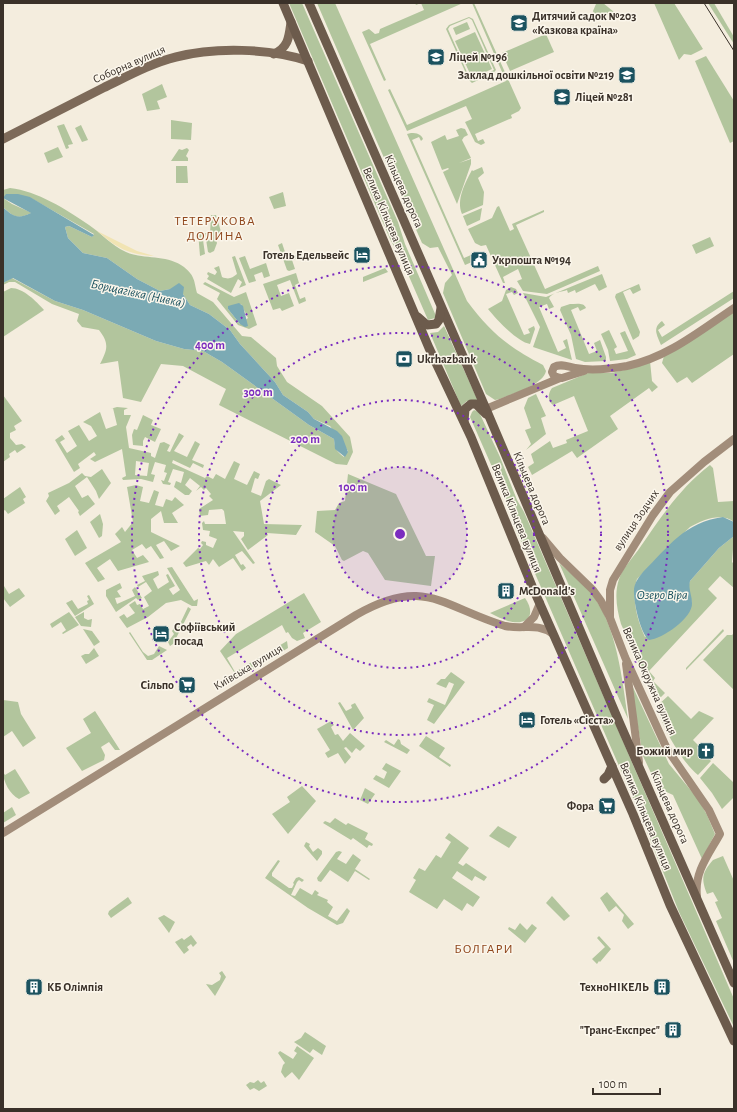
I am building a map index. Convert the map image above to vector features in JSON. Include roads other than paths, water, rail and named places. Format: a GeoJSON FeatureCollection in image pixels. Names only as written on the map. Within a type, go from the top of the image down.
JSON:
{"type":"FeatureCollection","features":[{"type":"Feature","properties":{"kind":"highway","name":"Велика Кільцева вулиця"},"geometry":{"type":"LineString","coordinates":[[283,3],[415,313],[464,422],[540,604],[612,766],[670,905],[734,1041]]}},
{"type":"Feature","properties":{"kind":"highway","name":"Кільцева дорога"},"geometry":{"type":"LineString","coordinates":[[308,3],[488,413],[538,533],[734,983]]}},
{"type":"Feature","properties":{"kind":"highway"},"geometry":{"type":"LineString","coordinates":[[415,313],[423,322],[432,326],[439,320],[441,308]]}},
{"type":"Feature","properties":{"kind":"highway"},"geometry":{"type":"LineString","coordinates":[[464,422],[465,409],[471,404],[488,413]]}},
{"type":"Feature","properties":{"kind":"highway"},"geometry":{"type":"LineString","coordinates":[[604,779],[608,775],[612,766]]}},
{"type":"Feature","properties":{"kind":"main road"},"geometry":{"type":"LineString","coordinates":[[274,54],[285,47],[291,22]]}},
{"type":"Feature","properties":{"kind":"main road","name":"Соборна вулиця"},"geometry":{"type":"LineString","coordinates":[[3,139],[124,78],[174,57],[219,51],[294,56],[308,61]]}},
{"type":"Feature","properties":{"kind":"main road"},"geometry":{"type":"LineString","coordinates":[[544,384],[554,367],[562,366],[588,369],[628,366],[652,358],[692,336],[734,308]]}},
{"type":"Feature","properties":{"kind":"main road"},"geometry":{"type":"LineString","coordinates":[[561,378],[566,371],[562,366]]}},
{"type":"Feature","properties":{"kind":"main road"},"geometry":{"type":"LineString","coordinates":[[488,413],[544,384],[588,369]]}},
{"type":"Feature","properties":{"kind":"main road"},"geometry":{"type":"LineString","coordinates":[[552,372],[555,378],[561,378]]}},
{"type":"Feature","properties":{"kind":"main road","name":"вулиця Зодчих"},"geometry":{"type":"LineString","coordinates":[[610,618],[610,590],[613,580],[653,515],[670,492],[704,462],[734,439]]}},
{"type":"Feature","properties":{"kind":"main road"},"geometry":{"type":"LineString","coordinates":[[538,533],[560,558],[594,590],[610,618]]}},
{"type":"Feature","properties":{"kind":"main road","name":"Київська вулиця"},"geometry":{"type":"LineString","coordinates":[[3,833],[178,724],[356,615],[380,602],[408,596],[435,598],[497,624],[523,628],[540,626],[553,634]]}},
{"type":"Feature","properties":{"kind":"main road"},"geometry":{"type":"LineString","coordinates":[[523,628],[534,617],[540,604]]}},
{"type":"Feature","properties":{"kind":"main road","name":"Велика Окружна вулиця"},"geometry":{"type":"LineString","coordinates":[[610,618],[625,657],[667,749],[709,810],[720,834],[696,878],[697,897]]}},
{"type":"Feature","properties":{"kind":"main road"},"geometry":{"type":"LineString","coordinates":[[625,657],[640,769]]}},
{"type":"Feature","properties":{"kind":"water","name":"Борщагівка (Нивка)"},"geometry":{"type":"Polygon","coordinates":[[[6,194],[18,194],[30,197],[94,235],[92,237],[69,226],[65,227],[68,238],[83,253],[107,258],[137,279],[160,291],[170,289],[179,283],[184,287],[183,294],[190,305],[209,314],[230,330],[240,344],[275,382],[283,395],[308,412],[314,419],[337,431],[342,436],[348,452],[345,457],[335,449],[334,439],[309,425],[222,362],[203,351],[184,349],[156,341],[83,310],[55,301],[13,278],[3,283],[3,207],[16,216],[23,216],[31,213],[3,198],[6,194]]]}},
{"type":"Feature","properties":{"kind":"water"},"geometry":{"type":"Polygon","coordinates":[[[239,303],[243,306],[248,326],[245,327],[240,324],[228,309],[228,306],[239,303]]]}},
{"type":"Feature","properties":{"kind":"water","name":"Озеро Віра"},"geometry":{"type":"Polygon","coordinates":[[[723,517],[734,522],[734,536],[719,548],[690,581],[689,587],[692,603],[688,615],[669,632],[655,639],[649,640],[640,624],[636,608],[634,589],[637,580],[678,537],[698,524],[723,517]]]}},
{"type":"Feature","properties":{"kind":"tram line"},"geometry":{"type":"LineString","coordinates":[[704,3],[734,51]]}},
{"type":"Feature","properties":{"kind":"place","name":"Дитячий садок №203 «Казкова країна»"},"geometry":{"type":"Point","coordinates":[519,23]}},
{"type":"Feature","properties":{"kind":"place","name":"Ліцей №196"},"geometry":{"type":"Point","coordinates":[436,57]}},
{"type":"Feature","properties":{"kind":"place","name":"Заклад дошкільної освіти №219"},"geometry":{"type":"Point","coordinates":[627,75]}},
{"type":"Feature","properties":{"kind":"place","name":"Ліцей №281"},"geometry":{"type":"Point","coordinates":[562,97]}},
{"type":"Feature","properties":{"kind":"place","name":"Готель Едельвейс"},"geometry":{"type":"Point","coordinates":[362,255]}},
{"type":"Feature","properties":{"kind":"place","name":"Укрпошта №194"},"geometry":{"type":"Point","coordinates":[479,260]}},
{"type":"Feature","properties":{"kind":"place","name":"Ukrhazbank"},"geometry":{"type":"Point","coordinates":[404,359]}},
{"type":"Feature","properties":{"kind":"place","name":"McDonald's"},"geometry":{"type":"Point","coordinates":[506,591]}},
{"type":"Feature","properties":{"kind":"place","name":"Софіївський посад"},"geometry":{"type":"Point","coordinates":[161,634]}},
{"type":"Feature","properties":{"kind":"place","name":"Сільпо"},"geometry":{"type":"Point","coordinates":[187,685]}},
{"type":"Feature","properties":{"kind":"place","name":"Готель «Сієста»"},"geometry":{"type":"Point","coordinates":[527,720]}},
{"type":"Feature","properties":{"kind":"place","name":"Божий мир"},"geometry":{"type":"Point","coordinates":[706,751]}},
{"type":"Feature","properties":{"kind":"place","name":"Фора"},"geometry":{"type":"Point","coordinates":[607,806]}},
{"type":"Feature","properties":{"kind":"place","name":"КБ Олімпія"},"geometry":{"type":"Point","coordinates":[34,987]}},
{"type":"Feature","properties":{"kind":"place","name":"ТехноНІКЕЛЬ"},"geometry":{"type":"Point","coordinates":[662,987]}},
{"type":"Feature","properties":{"kind":"place","name":"\"Транс-Експрес\""},"geometry":{"type":"Point","coordinates":[673,1030]}},
{"type":"Feature","properties":{"kind":"district","name":"ТЕТЕРУКОВА ДОЛИНА"},"geometry":{"type":"Point","coordinates":[215,228]}},
{"type":"Feature","properties":{"kind":"district","name":"БОЛГАРИ"},"geometry":{"type":"Point","coordinates":[484,949]}}]}
